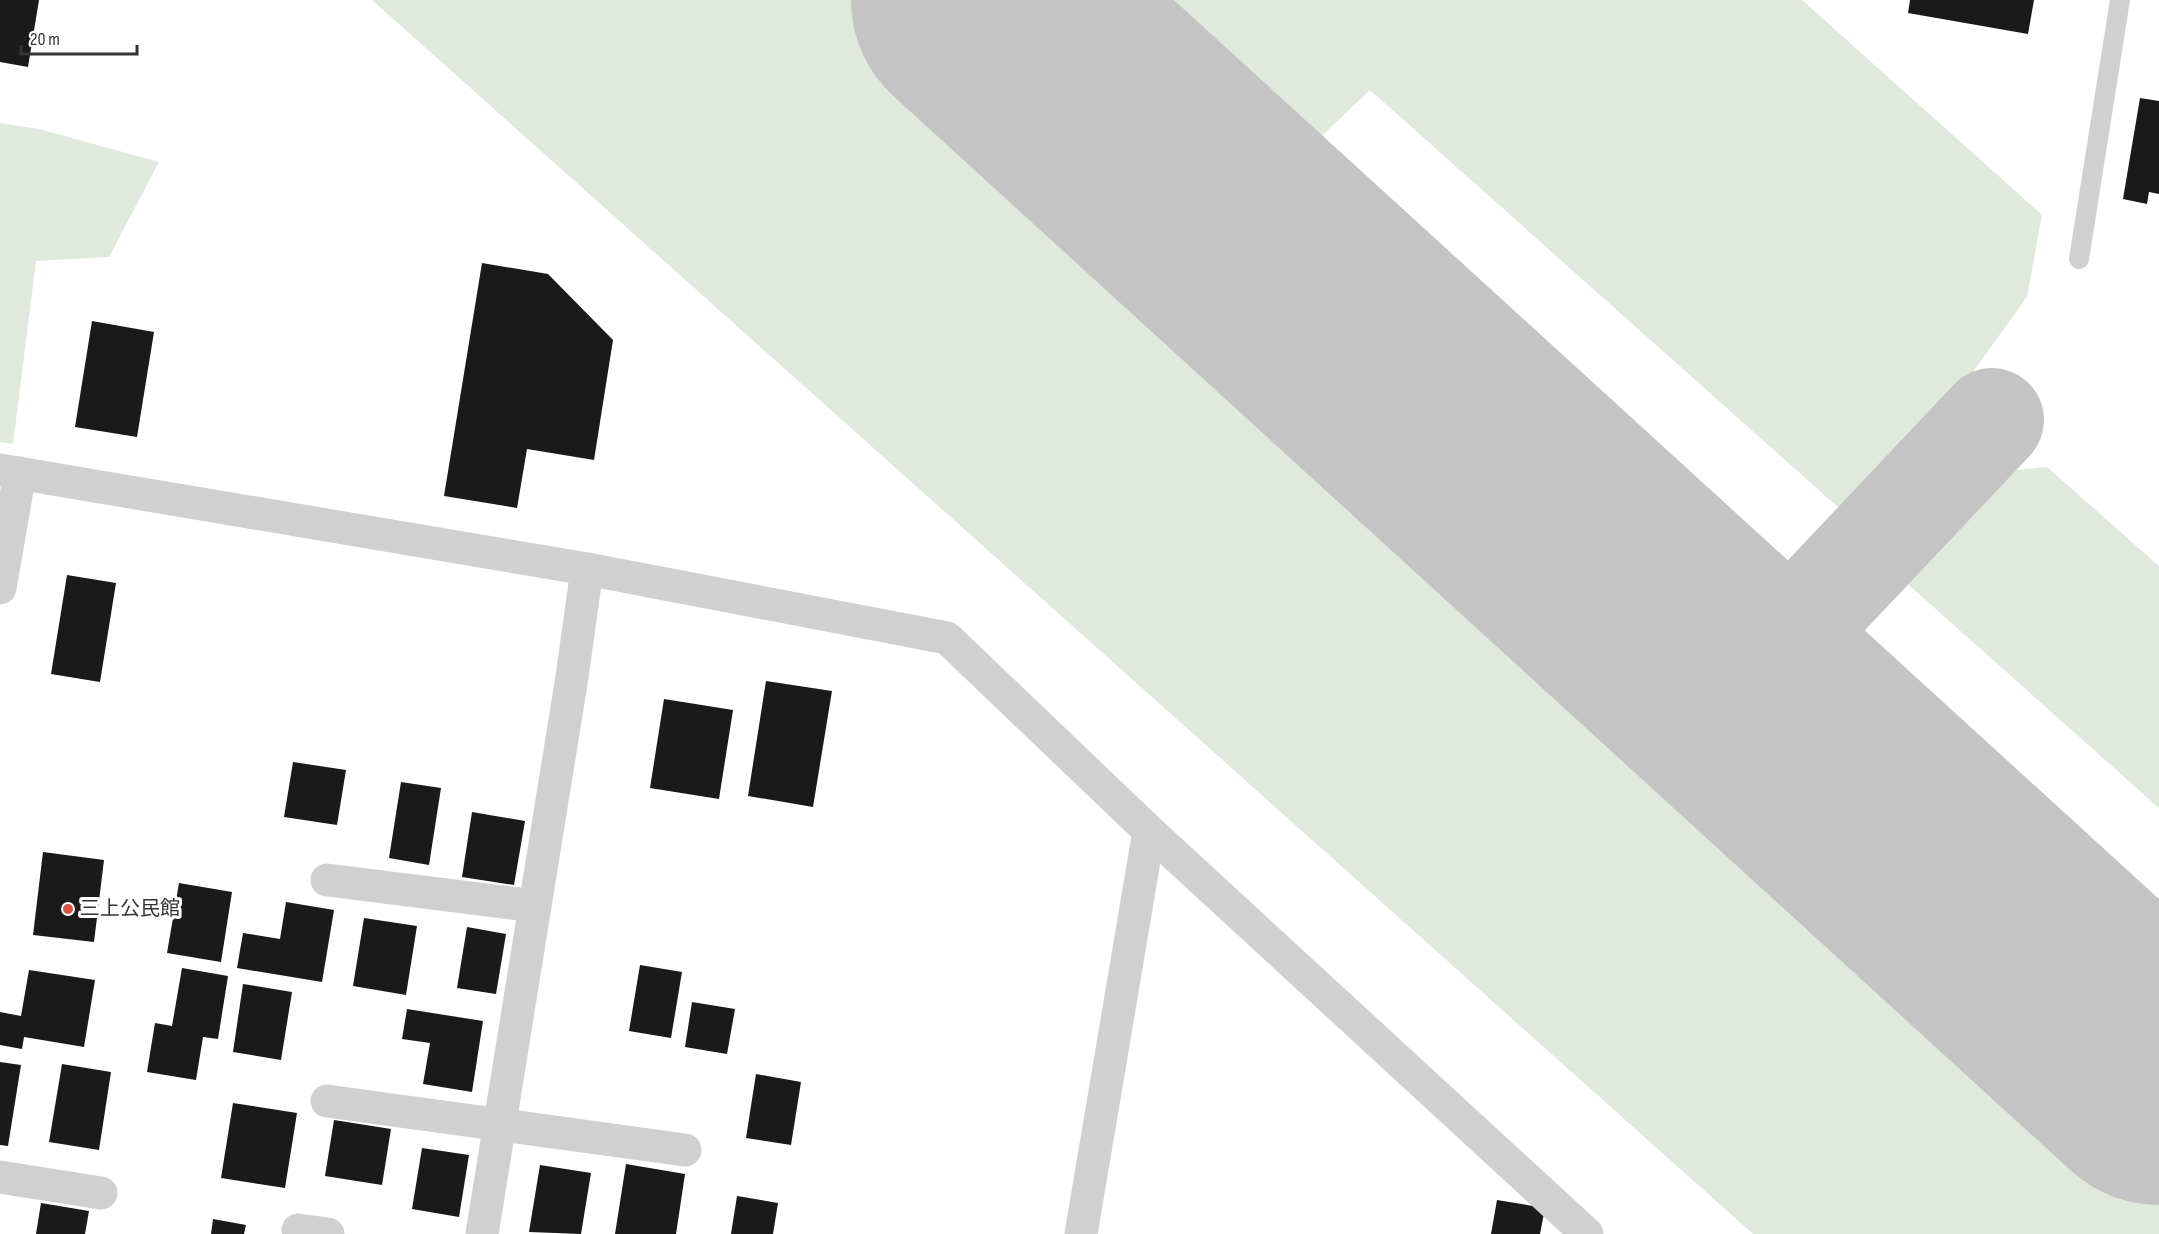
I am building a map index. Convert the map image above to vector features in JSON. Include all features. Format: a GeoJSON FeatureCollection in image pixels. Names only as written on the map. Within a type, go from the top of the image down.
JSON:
{"type":"FeatureCollection","features":[{"type":"Feature","properties":{"kind":"street"},"geometry":{"type":"LineString","coordinates":[[0,588],[10,471],[587,569],[947,638],[1149,831],[1587,1234]]}},
{"type":"Feature","properties":{"kind":"street"},"geometry":{"type":"LineString","coordinates":[[482,1234],[587,569]]}},
{"type":"Feature","properties":{"kind":"street"},"geometry":{"type":"LineString","coordinates":[[1081,1234],[1149,831]]}},
{"type":"Feature","properties":{"kind":"street"},"geometry":{"type":"LineString","coordinates":[[327,880],[535,906]]}},
{"type":"Feature","properties":{"kind":"street"},"geometry":{"type":"LineString","coordinates":[[327,1101],[685,1150]]}},
{"type":"Feature","properties":{"kind":"street"},"geometry":{"type":"LineString","coordinates":[[0,1177],[101,1193]]}},
{"type":"Feature","properties":{"kind":"lane"},"geometry":{"type":"LineString","coordinates":[[2079,259],[2120,0]]}},
{"type":"Feature","properties":{"kind":"shaded area"},"geometry":{"type":"Polygon","coordinates":[[[372,0],[889,0],[1193,277],[1154,323],[2047,1131],[2091,1102],[2159,1161],[2159,1234],[1753,1234],[372,0]]]}},
{"type":"Feature","properties":{"kind":"shaded area"},"geometry":{"type":"Polygon","coordinates":[[[1143,0],[1802,0],[2042,215],[2027,297],[1959,391],[1850,518],[1370,90],[1308,149],[1143,0]]]}},
{"type":"Feature","properties":{"kind":"shaded area"},"geometry":{"type":"Polygon","coordinates":[[[0,123],[39,129],[159,162],[109,257],[36,261],[13,444],[0,442],[0,123]]]}},
{"type":"Feature","properties":{"kind":"shaded area"},"geometry":{"type":"Polygon","coordinates":[[[2047,467],[2159,566],[2159,808],[1902,579],[2009,471],[2047,467]]]}},
{"type":"Feature","properties":{"kind":"building"},"geometry":{"type":"Polygon","coordinates":[[[0,0],[39,0],[28,67],[0,62],[0,0]]]}},
{"type":"Feature","properties":{"kind":"building"},"geometry":{"type":"Polygon","coordinates":[[[1910,0],[2034,0],[2028,34],[1908,13],[1910,0]]]}},
{"type":"Feature","properties":{"kind":"building"},"geometry":{"type":"Polygon","coordinates":[[[2140,98],[2159,101],[2159,194],[2149,192],[2147,204],[2123,199],[2140,98]]]}},
{"type":"Feature","properties":{"kind":"building"},"geometry":{"type":"Polygon","coordinates":[[[482,263],[548,274],[613,340],[594,460],[527,449],[517,508],[444,496],[482,263]]]}},
{"type":"Feature","properties":{"kind":"building"},"geometry":{"type":"Polygon","coordinates":[[[92,321],[154,332],[137,437],[75,427],[92,321]]]}},
{"type":"Feature","properties":{"kind":"building"},"geometry":{"type":"Polygon","coordinates":[[[67,575],[116,583],[100,682],[51,674],[67,575]]]}},
{"type":"Feature","properties":{"kind":"building"},"geometry":{"type":"Polygon","coordinates":[[[766,681],[832,691],[813,807],[748,796],[766,681]]]}},
{"type":"Feature","properties":{"kind":"building"},"geometry":{"type":"Polygon","coordinates":[[[664,699],[733,710],[719,799],[650,788],[664,699]]]}},
{"type":"Feature","properties":{"kind":"building"},"geometry":{"type":"Polygon","coordinates":[[[293,762],[346,770],[337,825],[284,817],[293,762]]]}},
{"type":"Feature","properties":{"kind":"building"},"geometry":{"type":"Polygon","coordinates":[[[401,782],[441,788],[429,865],[389,858],[401,782]]]}},
{"type":"Feature","properties":{"kind":"building"},"geometry":{"type":"Polygon","coordinates":[[[472,812],[525,821],[514,885],[462,877],[472,812]]]}},
{"type":"Feature","properties":{"kind":"building"},"geometry":{"type":"Polygon","coordinates":[[[43,852],[104,860],[94,942],[33,935],[43,852]]]}},
{"type":"Feature","properties":{"kind":"building"},"geometry":{"type":"Polygon","coordinates":[[[179,883],[232,892],[221,962],[167,953],[179,883]]]}},
{"type":"Feature","properties":{"kind":"building"},"geometry":{"type":"Polygon","coordinates":[[[286,902],[334,910],[322,982],[237,968],[243,933],[280,939],[286,902]]]}},
{"type":"Feature","properties":{"kind":"building"},"geometry":{"type":"Polygon","coordinates":[[[364,918],[417,926],[406,995],[353,986],[364,918]]]}},
{"type":"Feature","properties":{"kind":"building"},"geometry":{"type":"Polygon","coordinates":[[[467,927],[506,934],[496,994],[457,988],[467,927]]]}},
{"type":"Feature","properties":{"kind":"building"},"geometry":{"type":"Polygon","coordinates":[[[640,965],[682,972],[671,1038],[629,1031],[640,965]]]}},
{"type":"Feature","properties":{"kind":"building"},"geometry":{"type":"Polygon","coordinates":[[[182,968],[228,976],[218,1039],[203,1037],[196,1080],[147,1072],[155,1023],[172,1026],[182,968]]]}},
{"type":"Feature","properties":{"kind":"building"},"geometry":{"type":"Polygon","coordinates":[[[29,970],[95,980],[84,1047],[24,1037],[22,1049],[0,1045],[0,1012],[21,1016],[29,970]]]}},
{"type":"Feature","properties":{"kind":"building"},"geometry":{"type":"Polygon","coordinates":[[[243,984],[292,992],[281,1060],[233,1052],[243,984]]]}},
{"type":"Feature","properties":{"kind":"building"},"geometry":{"type":"Polygon","coordinates":[[[692,1002],[735,1009],[727,1054],[685,1047],[692,1002]]]}},
{"type":"Feature","properties":{"kind":"building"},"geometry":{"type":"Polygon","coordinates":[[[407,1009],[483,1021],[472,1092],[423,1084],[430,1043],[402,1039],[407,1009]]]}},
{"type":"Feature","properties":{"kind":"building"},"geometry":{"type":"Polygon","coordinates":[[[0,1062],[21,1065],[8,1146],[0,1145],[0,1062]]]}},
{"type":"Feature","properties":{"kind":"building"},"geometry":{"type":"Polygon","coordinates":[[[62,1064],[111,1072],[99,1150],[49,1142],[62,1064]]]}},
{"type":"Feature","properties":{"kind":"building"},"geometry":{"type":"Polygon","coordinates":[[[756,1074],[801,1082],[791,1145],[746,1138],[756,1074]]]}},
{"type":"Feature","properties":{"kind":"building"},"geometry":{"type":"Polygon","coordinates":[[[233,1103],[297,1113],[285,1188],[221,1178],[233,1103]]]}},
{"type":"Feature","properties":{"kind":"building"},"geometry":{"type":"Polygon","coordinates":[[[334,1120],[391,1129],[382,1185],[325,1176],[334,1120]]]}},
{"type":"Feature","properties":{"kind":"building"},"geometry":{"type":"Polygon","coordinates":[[[422,1148],[469,1155],[459,1217],[412,1209],[422,1148]]]}},
{"type":"Feature","properties":{"kind":"building"},"geometry":{"type":"Polygon","coordinates":[[[626,1164],[685,1174],[676,1234],[615,1234],[626,1164]]]}},
{"type":"Feature","properties":{"kind":"building"},"geometry":{"type":"Polygon","coordinates":[[[540,1165],[591,1173],[581,1234],[529,1232],[540,1165]]]}},
{"type":"Feature","properties":{"kind":"building"},"geometry":{"type":"Polygon","coordinates":[[[737,1196],[778,1203],[773,1234],[731,1234],[737,1196]]]}},
{"type":"Feature","properties":{"kind":"building"},"geometry":{"type":"Polygon","coordinates":[[[1497,1200],[1545,1208],[1540,1234],[1491,1234],[1497,1200]]]}},
{"type":"Feature","properties":{"kind":"building"},"geometry":{"type":"Polygon","coordinates":[[[41,1203],[89,1211],[85,1234],[36,1234],[41,1203]]]}},
{"type":"Feature","properties":{"kind":"building"},"geometry":{"type":"Polygon","coordinates":[[[213,1219],[246,1225],[244,1234],[211,1234],[213,1219]]]}},
{"type":"Feature","properties":{"kind":"taxiway"},"geometry":{"type":"LineString","coordinates":[[1737,690],[1992,420]]}},
{"type":"Feature","properties":{"kind":"runway"},"geometry":{"type":"LineString","coordinates":[[981,0],[2159,1075]]}},
{"type":"Feature","properties":{"kind":"place","name":"三上公民館"},"geometry":{"type":"Point","coordinates":[68,909]}}]}
